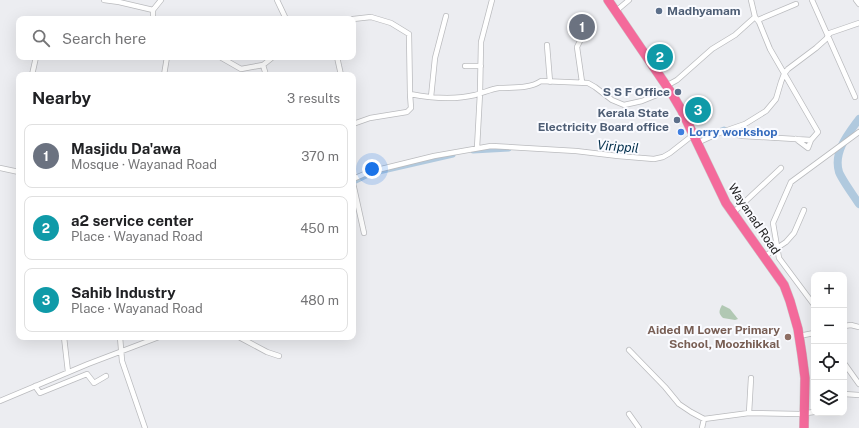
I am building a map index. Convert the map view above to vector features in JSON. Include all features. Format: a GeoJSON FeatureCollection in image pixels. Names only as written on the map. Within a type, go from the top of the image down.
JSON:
{"type":"FeatureCollection","features":[{"type":"Feature","properties":{"kind":"highway","name":"Wayanad Road"},"geometry":{"type":"LineString","coordinates":[[608,0],[668,88],[682,112],[726,202],[784,285],[790,301],[799,336],[805,378],[804,428]]}},
{"type":"Feature","properties":{"kind":"street"},"geometry":{"type":"LineString","coordinates":[[104,0],[120,2],[153,10]]}},
{"type":"Feature","properties":{"kind":"street"},"geometry":{"type":"LineString","coordinates":[[153,16],[153,10],[161,0]]}},
{"type":"Feature","properties":{"kind":"street"},"geometry":{"type":"LineString","coordinates":[[277,0],[285,16]]}},
{"type":"Feature","properties":{"kind":"street"},"geometry":{"type":"LineString","coordinates":[[476,148],[480,93],[481,42],[492,0]]}},
{"type":"Feature","properties":{"kind":"street"},"geometry":{"type":"LineString","coordinates":[[616,11],[629,0]]}},
{"type":"Feature","properties":{"kind":"street"},"geometry":{"type":"LineString","coordinates":[[812,0],[855,97]]}},
{"type":"Feature","properties":{"kind":"street"},"geometry":{"type":"LineString","coordinates":[[856,0],[859,4]]}},
{"type":"Feature","properties":{"kind":"street"},"geometry":{"type":"LineString","coordinates":[[753,1],[756,18],[770,49],[818,132],[811,140],[808,148],[796,139]]}},
{"type":"Feature","properties":{"kind":"street"},"geometry":{"type":"LineString","coordinates":[[410,94],[430,97],[476,95],[499,88],[511,88],[536,84],[541,81],[558,81],[582,82],[593,85],[607,98],[624,105],[642,101],[668,88],[712,49],[735,35],[756,18],[796,4]]}},
{"type":"Feature","properties":{"kind":"street"},"geometry":{"type":"LineString","coordinates":[[430,97],[435,58],[446,16]]}},
{"type":"Feature","properties":{"kind":"street"},"geometry":{"type":"LineString","coordinates":[[356,19],[371,17],[391,23],[409,34],[411,108],[407,112],[370,118],[356,124]]}},
{"type":"Feature","properties":{"kind":"street"},"geometry":{"type":"LineString","coordinates":[[356,178],[369,172],[434,156],[490,146],[559,149],[618,156],[654,158],[663,156],[695,139],[745,124],[766,111],[776,99],[784,74],[797,61],[826,38],[830,33],[859,23]]}},
{"type":"Feature","properties":{"kind":"street"},"geometry":{"type":"LineString","coordinates":[[582,37],[577,47],[582,82]]}},
{"type":"Feature","properties":{"kind":"street"},"geometry":{"type":"LineString","coordinates":[[547,45],[550,82]]}},
{"type":"Feature","properties":{"kind":"street"},"geometry":{"type":"LineString","coordinates":[[33,72],[35,60]]}},
{"type":"Feature","properties":{"kind":"street"},"geometry":{"type":"LineString","coordinates":[[165,72],[167,60]]}},
{"type":"Feature","properties":{"kind":"street"},"geometry":{"type":"LineString","coordinates":[[225,60],[241,69],[263,65],[269,60]]}},
{"type":"Feature","properties":{"kind":"street"},"geometry":{"type":"LineString","coordinates":[[338,60],[340,72]]}},
{"type":"Feature","properties":{"kind":"street"},"geometry":{"type":"LineString","coordinates":[[263,65],[265,72]]}},
{"type":"Feature","properties":{"kind":"street"},"geometry":{"type":"LineString","coordinates":[[465,66],[481,66]]}},
{"type":"Feature","properties":{"kind":"street"},"geometry":{"type":"LineString","coordinates":[[475,77],[480,77]]}},
{"type":"Feature","properties":{"kind":"street"},"geometry":{"type":"LineString","coordinates":[[721,132],[743,136],[811,140]]}},
{"type":"Feature","properties":{"kind":"street"},"geometry":{"type":"LineString","coordinates":[[811,301],[779,258],[773,223],[791,182],[859,132]]}},
{"type":"Feature","properties":{"kind":"street"},"geometry":{"type":"LineString","coordinates":[[0,168],[16,171]]}},
{"type":"Feature","properties":{"kind":"street"},"geometry":{"type":"LineString","coordinates":[[734,213],[781,168]]}},
{"type":"Feature","properties":{"kind":"street"},"geometry":{"type":"LineString","coordinates":[[356,197],[364,233]]}},
{"type":"Feature","properties":{"kind":"street"},"geometry":{"type":"LineString","coordinates":[[765,256],[786,242],[794,233],[804,210]]}},
{"type":"Feature","properties":{"kind":"street"},"geometry":{"type":"LineString","coordinates":[[847,326],[859,327]]}},
{"type":"Feature","properties":{"kind":"street"},"geometry":{"type":"LineString","coordinates":[[799,336],[811,334]]}},
{"type":"Feature","properties":{"kind":"street"},"geometry":{"type":"LineString","coordinates":[[64,340],[68,372]]}},
{"type":"Feature","properties":{"kind":"street"},"geometry":{"type":"LineString","coordinates":[[120,340],[122,361],[145,428]]}},
{"type":"Feature","properties":{"kind":"street"},"geometry":{"type":"LineString","coordinates":[[0,401],[68,372],[151,340]]}},
{"type":"Feature","properties":{"kind":"street"},"geometry":{"type":"LineString","coordinates":[[245,340],[267,352],[279,356]]}},
{"type":"Feature","properties":{"kind":"street"},"geometry":{"type":"LineString","coordinates":[[629,350],[665,387],[679,404],[704,419],[749,413],[799,414],[811,412]]}},
{"type":"Feature","properties":{"kind":"street"},"geometry":{"type":"LineString","coordinates":[[847,367],[859,384]]}},
{"type":"Feature","properties":{"kind":"street"},"geometry":{"type":"LineString","coordinates":[[35,386],[40,393],[87,374],[94,383],[106,376]]}},
{"type":"Feature","properties":{"kind":"street"},"geometry":{"type":"LineString","coordinates":[[749,413],[751,378]]}},
{"type":"Feature","properties":{"kind":"street"},"geometry":{"type":"LineString","coordinates":[[847,394],[859,395]]}},
{"type":"Feature","properties":{"kind":"street"},"geometry":{"type":"LineString","coordinates":[[629,414],[639,428]]}},
{"type":"Feature","properties":{"kind":"street"},"geometry":{"type":"LineString","coordinates":[[702,428],[704,419]]}},
{"type":"Feature","properties":{"kind":"green space"},"geometry":{"type":"Polygon","coordinates":[[[722,305],[730,309],[738,319],[723,318],[720,315],[722,305]]]}},
{"type":"Feature","properties":{"kind":"waterway"},"geometry":{"type":"LineString","coordinates":[[859,119],[850,131],[838,157],[839,172],[845,184],[859,204]]}},
{"type":"Feature","properties":{"kind":"waterway"},"geometry":{"type":"LineString","coordinates":[[701,138],[724,129]]}},
{"type":"Feature","properties":{"kind":"waterway"},"geometry":{"type":"LineString","coordinates":[[473,151],[509,149]]}},
{"type":"Feature","properties":{"kind":"waterway"},"geometry":{"type":"LineString","coordinates":[[356,181],[370,174],[453,155]]}},
{"type":"Feature","properties":{"kind":"place","name":"Madhyamam"},"geometry":{"type":"Point","coordinates":[659,11]}},
{"type":"Feature","properties":{"kind":"place","name":"Masjidu Da'awa"},"geometry":{"type":"Point","coordinates":[582,27]}},
{"type":"Feature","properties":{"kind":"place","name":"a2 service center"},"geometry":{"type":"Point","coordinates":[660,57]}},
{"type":"Feature","properties":{"kind":"place","name":"S S F Office"},"geometry":{"type":"Point","coordinates":[678,92]}},
{"type":"Feature","properties":{"kind":"place","name":"Sahib Industry"},"geometry":{"type":"Point","coordinates":[698,110]}},
{"type":"Feature","properties":{"kind":"place","name":"Kerala State Electricity Board office"},"geometry":{"type":"Point","coordinates":[677,120]}},
{"type":"Feature","properties":{"kind":"place","name":"Lorry workshop"},"geometry":{"type":"Point","coordinates":[681,132]}},
{"type":"Feature","properties":{"kind":"place","name":"Aided M Lower Primary School, Moozhikkal"},"geometry":{"type":"Point","coordinates":[788,337]}},
{"type":"Feature","properties":{"kind":"water label","name":"Virippil"},"geometry":{"type":"Point","coordinates":[618,146]}}]}
